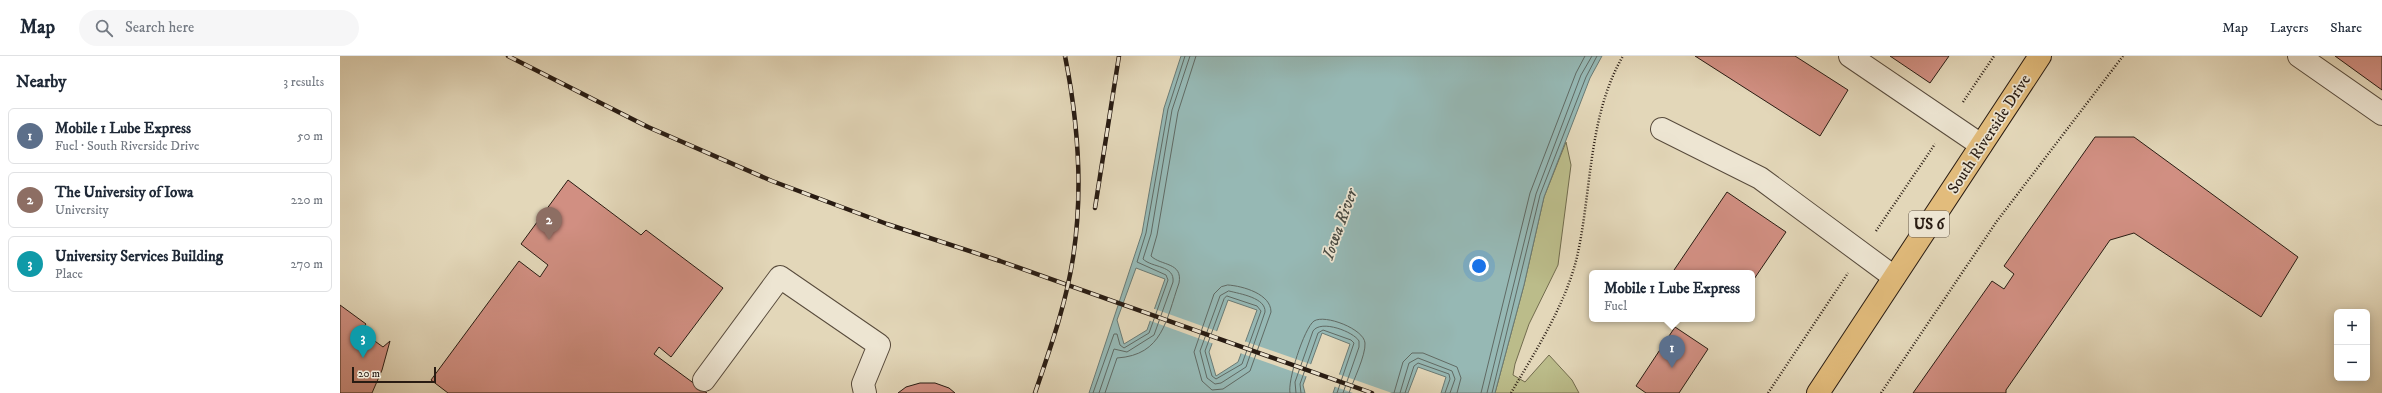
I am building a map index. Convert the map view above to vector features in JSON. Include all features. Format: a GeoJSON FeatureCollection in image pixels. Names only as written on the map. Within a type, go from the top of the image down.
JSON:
{"type":"FeatureCollection","features":[{"type":"Feature","properties":{"kind":"main road","name":"South Riverside Drive"},"geometry":{"type":"LineString","coordinates":[[1818,393],[2040,56]]}},
{"type":"Feature","properties":{"kind":"lane"},"geometry":{"type":"LineString","coordinates":[[1850,56],[1981,145]]}},
{"type":"Feature","properties":{"kind":"lane"},"geometry":{"type":"LineString","coordinates":[[2299,56],[2382,114]]}},
{"type":"Feature","properties":{"kind":"lane"},"geometry":{"type":"LineString","coordinates":[[1662,129],[1760,178],[1894,277]]}},
{"type":"Feature","properties":{"kind":"lane"},"geometry":{"type":"LineString","coordinates":[[704,380],[780,277],[879,344],[863,384],[865,393]]}},
{"type":"Feature","properties":{"kind":"path"},"geometry":{"type":"LineString","coordinates":[[1511,393],[1556,314],[1577,257],[1598,120],[1617,66],[1623,56]]}},
{"type":"Feature","properties":{"kind":"path"},"geometry":{"type":"LineString","coordinates":[[1768,393],[1994,56]]}},
{"type":"Feature","properties":{"kind":"path"},"geometry":{"type":"LineString","coordinates":[[1881,393],[1997,221],[2123,56]]}},
{"type":"Feature","properties":{"kind":"green space"},"geometry":{"type":"Polygon","coordinates":[[[1566,142],[1571,165],[1558,265],[1529,324],[1515,364],[1513,375],[1525,382],[1549,355],[1572,380],[1579,393],[1495,393],[1524,285],[1544,197],[1566,142]]]}},
{"type":"Feature","properties":{"kind":"water","name":"Iowa River"},"geometry":{"type":"Polygon","coordinates":[[[1181,56],[1602,56],[1590,78],[1544,197],[1524,285],[1495,393],[1441,393],[1446,377],[1418,367],[1408,393],[1333,393],[1350,344],[1322,333],[1303,385],[1305,393],[1089,393],[1142,233],[1164,108],[1181,56]],[[1136,268],[1117,320],[1124,344],[1147,330],[1165,279],[1136,268]],[[1228,300],[1209,352],[1216,376],[1238,362],[1257,310],[1228,300]]]}},
{"type":"Feature","properties":{"kind":"pier"},"geometry":{"type":"Polygon","coordinates":[[[1152,308],[1219,332],[1214,344],[1148,320],[1152,308]]]}},
{"type":"Feature","properties":{"kind":"pier"},"geometry":{"type":"Polygon","coordinates":[[[1244,341],[1313,365],[1308,377],[1240,353],[1244,341]]]}},
{"type":"Feature","properties":{"kind":"pier"},"geometry":{"type":"Polygon","coordinates":[[[1338,374],[1392,393],[1353,393],[1333,386],[1338,374]]]}},
{"type":"Feature","properties":{"kind":"building"},"geometry":{"type":"Polygon","coordinates":[[[1695,56],[1795,56],[1848,90],[1820,136],[1695,56]]]}},
{"type":"Feature","properties":{"kind":"building"},"geometry":{"type":"Polygon","coordinates":[[[1890,56],[1949,56],[1930,83],[1890,56]]]}},
{"type":"Feature","properties":{"kind":"building"},"geometry":{"type":"Polygon","coordinates":[[[2335,56],[2382,56],[2382,90],[2335,56]]]}},
{"type":"Feature","properties":{"kind":"building"},"geometry":{"type":"Polygon","coordinates":[[[2095,137],[2134,137],[2298,257],[2261,317],[2134,233],[2110,240],[2006,390],[2006,393],[1913,393],[1992,281],[2004,289],[2014,274],[2004,266],[2095,137]]]}},
{"type":"Feature","properties":{"kind":"building"},"geometry":{"type":"Polygon","coordinates":[[[568,180],[641,235],[646,230],[723,288],[671,357],[659,347],[654,354],[707,393],[448,393],[431,380],[519,261],[540,277],[548,265],[521,244],[568,180]]]}},
{"type":"Feature","properties":{"kind":"building"},"geometry":{"type":"Polygon","coordinates":[[[1727,192],[1786,232],[1755,278],[1755,270],[1674,270],[1727,192]]]}},
{"type":"Feature","properties":{"kind":"building"},"geometry":{"type":"Polygon","coordinates":[[[340,305],[366,324],[361,331],[383,347],[390,341],[382,370],[372,393],[340,393],[340,305]]]}},
{"type":"Feature","properties":{"kind":"building"},"geometry":{"type":"Polygon","coordinates":[[[1675,327],[1708,349],[1679,393],[1646,393],[1636,386],[1675,327]]]}},
{"type":"Feature","properties":{"kind":"building"},"geometry":{"type":"Polygon","coordinates":[[[920,383],[935,383],[949,388],[955,393],[898,393],[906,387],[920,383]]]}},
{"type":"Feature","properties":{"kind":"railway"},"geometry":{"type":"LineString","coordinates":[[508,56],[648,127],[772,181],[887,224],[1000,261],[1372,393]]}},
{"type":"Feature","properties":{"kind":"railway"},"geometry":{"type":"LineString","coordinates":[[1035,393],[1062,309],[1070,275],[1076,233],[1078,208],[1078,157],[1073,106],[1065,56]]}},
{"type":"Feature","properties":{"kind":"railway"},"geometry":{"type":"LineString","coordinates":[[1095,208],[1119,56]]}},
{"type":"Feature","properties":{"kind":"place","name":"The University of Iowa"},"geometry":{"type":"Point","coordinates":[549,240]}},
{"type":"Feature","properties":{"kind":"place","name":"University Services Building"},"geometry":{"type":"Point","coordinates":[363,358]}},
{"type":"Feature","properties":{"kind":"place","name":"Mobile 1 Lube Express"},"geometry":{"type":"Point","coordinates":[1672,368]}}]}
